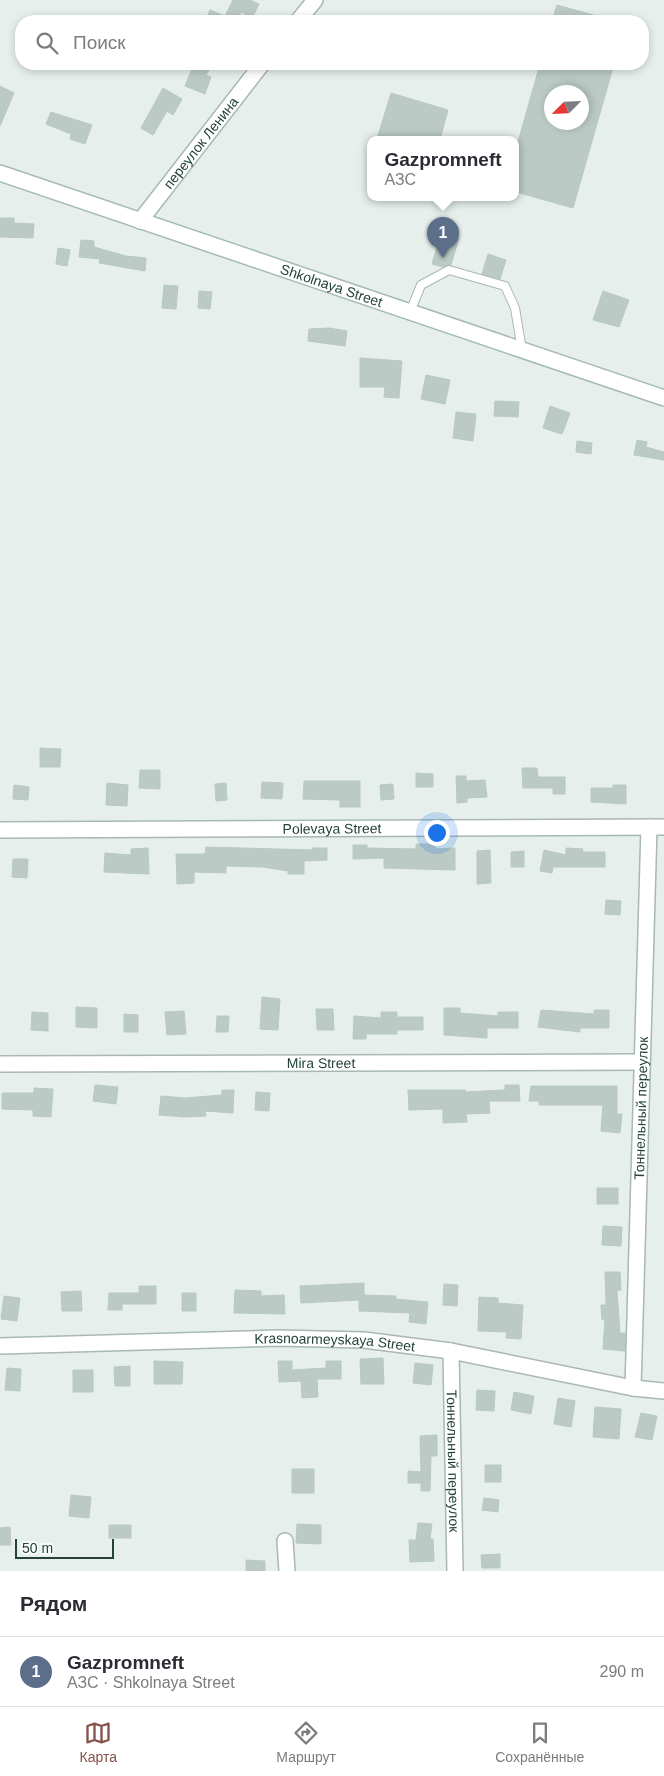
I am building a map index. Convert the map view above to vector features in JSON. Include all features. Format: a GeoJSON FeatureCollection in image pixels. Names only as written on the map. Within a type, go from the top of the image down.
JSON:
{"type":"FeatureCollection","features":[{"type":"Feature","properties":{"kind":"street"},"geometry":{"type":"LineString","coordinates":[[303,15],[316,0]]}},
{"type":"Feature","properties":{"kind":"street","name":"переулок Ленина"},"geometry":{"type":"LineString","coordinates":[[140,221],[257,70]]}},
{"type":"Feature","properties":{"kind":"street","name":"Shkolnaya Street"},"geometry":{"type":"LineString","coordinates":[[0,174],[664,398]]}},
{"type":"Feature","properties":{"kind":"street","name":"Polevaya Street"},"geometry":{"type":"LineString","coordinates":[[0,830],[657,827]]}},
{"type":"Feature","properties":{"kind":"street","name":"Тоннельный переулок"},"geometry":{"type":"LineString","coordinates":[[633,1388],[642,1062],[657,827]]}},
{"type":"Feature","properties":{"kind":"street","name":"Mira Street"},"geometry":{"type":"LineString","coordinates":[[0,1064],[642,1062]]}},
{"type":"Feature","properties":{"kind":"street","name":"Krasnoarmeyskaya Street"},"geometry":{"type":"LineString","coordinates":[[0,1346],[278,1338],[364,1340],[451,1351],[633,1388],[664,1391]]}},
{"type":"Feature","properties":{"kind":"street","name":"Тоннельный переулок"},"geometry":{"type":"LineString","coordinates":[[451,1351],[455,1571]]}},
{"type":"Feature","properties":{"kind":"street"},"geometry":{"type":"LineString","coordinates":[[285,1541],[287,1571]]}},
{"type":"Feature","properties":{"kind":"lane"},"geometry":{"type":"LineString","coordinates":[[410,312],[421,285],[449,270],[505,286],[515,308],[522,350]]}},
{"type":"Feature","properties":{"kind":"building"},"geometry":{"type":"Polygon","coordinates":[[[233,0],[250,0],[259,4],[254,15],[246,15],[241,12],[240,15],[226,15],[233,0]]]}},
{"type":"Feature","properties":{"kind":"building"},"geometry":{"type":"Polygon","coordinates":[[[557,5],[593,15],[554,15],[557,5]]]}},
{"type":"Feature","properties":{"kind":"building"},"geometry":{"type":"Polygon","coordinates":[[[210,10],[222,15],[208,15],[210,10]]]}},
{"type":"Feature","properties":{"kind":"building"},"geometry":{"type":"Polygon","coordinates":[[[192,70],[209,70],[206,75],[211,77],[205,94],[185,86],[192,70]]]}},
{"type":"Feature","properties":{"kind":"building"},"geometry":{"type":"Polygon","coordinates":[[[538,70],[612,70],[573,208],[519,193],[519,138],[538,70]]]}},
{"type":"Feature","properties":{"kind":"building"},"geometry":{"type":"Polygon","coordinates":[[[0,86],[14,93],[0,126],[0,86]]]}},
{"type":"Feature","properties":{"kind":"building"},"geometry":{"type":"Polygon","coordinates":[[[163,88],[182,99],[173,115],[167,111],[153,135],[141,128],[163,88]]]}},
{"type":"Feature","properties":{"kind":"building"},"geometry":{"type":"Polygon","coordinates":[[[391,93],[448,110],[441,136],[378,136],[391,93]]]}},
{"type":"Feature","properties":{"kind":"building"},"geometry":{"type":"Polygon","coordinates":[[[51,112],[92,125],[85,144],[70,139],[71,134],[46,124],[51,112]]]}},
{"type":"Feature","properties":{"kind":"building"},"geometry":{"type":"Polygon","coordinates":[[[0,218],[14,218],[14,223],[34,224],[33,238],[0,237],[0,218]]]}},
{"type":"Feature","properties":{"kind":"building"},"geometry":{"type":"Polygon","coordinates":[[[441,233],[459,238],[451,265],[443,267],[432,264],[441,233]]]}},
{"type":"Feature","properties":{"kind":"building"},"geometry":{"type":"Polygon","coordinates":[[[81,240],[94,241],[94,247],[126,256],[146,258],[145,271],[99,263],[100,259],[79,257],[81,240]]]}},
{"type":"Feature","properties":{"kind":"building"},"geometry":{"type":"Polygon","coordinates":[[[58,248],[70,250],[67,266],[56,264],[58,248]]]}},
{"type":"Feature","properties":{"kind":"building"},"geometry":{"type":"Polygon","coordinates":[[[488,254],[506,260],[500,279],[482,274],[488,254]]]}},
{"type":"Feature","properties":{"kind":"building"},"geometry":{"type":"Polygon","coordinates":[[[164,285],[178,286],[176,309],[162,308],[164,285]]]}},
{"type":"Feature","properties":{"kind":"building"},"geometry":{"type":"Polygon","coordinates":[[[199,291],[212,292],[210,309],[198,308],[199,291]]]}},
{"type":"Feature","properties":{"kind":"building"},"geometry":{"type":"Polygon","coordinates":[[[603,291],[629,300],[619,327],[593,320],[603,291]]]}},
{"type":"Feature","properties":{"kind":"building"},"geometry":{"type":"Polygon","coordinates":[[[329,328],[347,331],[345,346],[308,341],[309,329],[329,328]]]}},
{"type":"Feature","properties":{"kind":"building"},"geometry":{"type":"Polygon","coordinates":[[[360,358],[402,361],[399,398],[384,397],[385,387],[360,387],[360,358]]]}},
{"type":"Feature","properties":{"kind":"building"},"geometry":{"type":"Polygon","coordinates":[[[426,375],[450,380],[445,404],[421,399],[426,375]]]}},
{"type":"Feature","properties":{"kind":"building"},"geometry":{"type":"Polygon","coordinates":[[[495,401],[519,402],[518,417],[494,416],[495,401]]]}},
{"type":"Feature","properties":{"kind":"building"},"geometry":{"type":"Polygon","coordinates":[[[550,406],[570,413],[562,434],[543,428],[550,406]]]}},
{"type":"Feature","properties":{"kind":"building"},"geometry":{"type":"Polygon","coordinates":[[[456,412],[476,414],[473,441],[453,438],[456,412]]]}},
{"type":"Feature","properties":{"kind":"building"},"geometry":{"type":"Polygon","coordinates":[[[637,440],[647,442],[646,447],[664,452],[664,460],[634,455],[637,440]]]}},
{"type":"Feature","properties":{"kind":"building"},"geometry":{"type":"Polygon","coordinates":[[[577,441],[592,443],[591,454],[576,452],[577,441]]]}},
{"type":"Feature","properties":{"kind":"building"},"geometry":{"type":"Polygon","coordinates":[[[40,748],[61,749],[60,767],[40,767],[40,748]]]}},
{"type":"Feature","properties":{"kind":"building"},"geometry":{"type":"Polygon","coordinates":[[[522,768],[537,768],[538,777],[565,777],[565,794],[553,794],[553,788],[523,788],[522,768]]]}},
{"type":"Feature","properties":{"kind":"building"},"geometry":{"type":"Polygon","coordinates":[[[140,770],[160,770],[160,789],[139,788],[140,770]]]}},
{"type":"Feature","properties":{"kind":"building"},"geometry":{"type":"Polygon","coordinates":[[[416,773],[433,774],[433,787],[416,787],[416,773]]]}},
{"type":"Feature","properties":{"kind":"building"},"geometry":{"type":"Polygon","coordinates":[[[456,776],[466,776],[466,781],[485,780],[487,797],[467,798],[467,802],[457,803],[456,776]]]}},
{"type":"Feature","properties":{"kind":"building"},"geometry":{"type":"Polygon","coordinates":[[[304,781],[360,781],[360,807],[340,807],[340,800],[303,799],[304,781]]]}},
{"type":"Feature","properties":{"kind":"building"},"geometry":{"type":"Polygon","coordinates":[[[262,782],[283,783],[282,799],[261,798],[262,782]]]}},
{"type":"Feature","properties":{"kind":"building"},"geometry":{"type":"Polygon","coordinates":[[[107,783],[128,785],[127,806],[106,805],[107,783]]]}},
{"type":"Feature","properties":{"kind":"building"},"geometry":{"type":"Polygon","coordinates":[[[226,783],[227,800],[216,801],[215,784],[226,783]]]}},
{"type":"Feature","properties":{"kind":"building"},"geometry":{"type":"Polygon","coordinates":[[[393,784],[394,799],[381,800],[380,785],[393,784]]]}},
{"type":"Feature","properties":{"kind":"building"},"geometry":{"type":"Polygon","coordinates":[[[14,785],[29,787],[28,800],[13,799],[14,785]]]}},
{"type":"Feature","properties":{"kind":"building"},"geometry":{"type":"Polygon","coordinates":[[[613,785],[626,785],[626,804],[591,802],[591,788],[613,788],[613,785]]]}},
{"type":"Feature","properties":{"kind":"building"},"geometry":{"type":"Polygon","coordinates":[[[416,844],[435,844],[435,849],[455,848],[455,870],[384,868],[384,858],[353,859],[353,845],[367,845],[367,848],[416,849],[416,844]]]}},
{"type":"Feature","properties":{"kind":"building"},"geometry":{"type":"Polygon","coordinates":[[[206,847],[312,850],[312,848],[327,848],[327,860],[304,861],[304,874],[288,874],[288,871],[263,867],[226,866],[226,873],[194,872],[194,883],[177,884],[176,854],[205,854],[206,847]]]}},
{"type":"Feature","properties":{"kind":"building"},"geometry":{"type":"Polygon","coordinates":[[[148,848],[149,874],[104,872],[105,853],[131,855],[131,849],[148,848]]]}},
{"type":"Feature","properties":{"kind":"building"},"geometry":{"type":"Polygon","coordinates":[[[566,848],[583,849],[582,852],[605,852],[605,867],[553,867],[552,873],[540,871],[544,850],[566,855],[566,848]]]}},
{"type":"Feature","properties":{"kind":"building"},"geometry":{"type":"Polygon","coordinates":[[[490,850],[491,883],[477,884],[477,851],[490,850]]]}},
{"type":"Feature","properties":{"kind":"building"},"geometry":{"type":"Polygon","coordinates":[[[524,851],[524,867],[511,867],[511,852],[524,851]]]}},
{"type":"Feature","properties":{"kind":"building"},"geometry":{"type":"Polygon","coordinates":[[[13,859],[28,859],[27,878],[12,877],[13,859]]]}},
{"type":"Feature","properties":{"kind":"building"},"geometry":{"type":"Polygon","coordinates":[[[606,900],[621,901],[620,915],[605,914],[606,900]]]}},
{"type":"Feature","properties":{"kind":"building"},"geometry":{"type":"Polygon","coordinates":[[[262,997],[280,999],[278,1030],[260,1029],[262,997]]]}},
{"type":"Feature","properties":{"kind":"building"},"geometry":{"type":"Polygon","coordinates":[[[76,1007],[97,1008],[97,1028],[76,1027],[76,1007]]]}},
{"type":"Feature","properties":{"kind":"building"},"geometry":{"type":"Polygon","coordinates":[[[444,1008],[460,1008],[460,1013],[498,1016],[498,1012],[518,1012],[518,1028],[487,1028],[487,1038],[444,1035],[444,1008]]]}},
{"type":"Feature","properties":{"kind":"building"},"geometry":{"type":"Polygon","coordinates":[[[316,1009],[333,1009],[334,1030],[317,1030],[316,1009]]]}},
{"type":"Feature","properties":{"kind":"building"},"geometry":{"type":"Polygon","coordinates":[[[541,1010],[594,1014],[594,1010],[609,1010],[609,1028],[580,1028],[580,1032],[538,1027],[541,1010]]]}},
{"type":"Feature","properties":{"kind":"building"},"geometry":{"type":"Polygon","coordinates":[[[184,1011],[186,1034],[167,1035],[165,1012],[184,1011]]]}},
{"type":"Feature","properties":{"kind":"building"},"geometry":{"type":"Polygon","coordinates":[[[32,1012],[48,1013],[48,1031],[31,1030],[32,1012]]]}},
{"type":"Feature","properties":{"kind":"building"},"geometry":{"type":"Polygon","coordinates":[[[381,1012],[397,1012],[397,1017],[423,1017],[423,1030],[397,1030],[397,1034],[366,1034],[366,1039],[353,1039],[354,1016],[381,1018],[381,1012]]]}},
{"type":"Feature","properties":{"kind":"building"},"geometry":{"type":"Polygon","coordinates":[[[124,1014],[138,1015],[138,1032],[124,1032],[124,1014]]]}},
{"type":"Feature","properties":{"kind":"building"},"geometry":{"type":"Polygon","coordinates":[[[217,1016],[229,1016],[228,1032],[216,1032],[217,1016]]]}},
{"type":"Feature","properties":{"kind":"building"},"geometry":{"type":"Polygon","coordinates":[[[95,1085],[118,1087],[116,1104],[93,1101],[95,1085]]]}},
{"type":"Feature","properties":{"kind":"building"},"geometry":{"type":"Polygon","coordinates":[[[505,1085],[519,1085],[520,1101],[489,1101],[490,1113],[466,1114],[467,1122],[443,1123],[443,1109],[409,1110],[408,1090],[465,1090],[466,1092],[505,1090],[505,1085]]]}},
{"type":"Feature","properties":{"kind":"building"},"geometry":{"type":"Polygon","coordinates":[[[531,1086],[617,1086],[617,1114],[622,1114],[620,1133],[601,1131],[603,1105],[539,1105],[539,1101],[529,1101],[531,1086]]]}},
{"type":"Feature","properties":{"kind":"building"},"geometry":{"type":"Polygon","coordinates":[[[34,1088],[53,1089],[51,1117],[33,1116],[33,1110],[2,1109],[2,1093],[34,1093],[34,1088]]]}},
{"type":"Feature","properties":{"kind":"building"},"geometry":{"type":"Polygon","coordinates":[[[222,1090],[234,1090],[233,1113],[205,1111],[206,1116],[159,1115],[161,1096],[185,1098],[222,1095],[222,1090]]]}},
{"type":"Feature","properties":{"kind":"building"},"geometry":{"type":"Polygon","coordinates":[[[256,1092],[270,1093],[269,1111],[255,1110],[256,1092]]]}},
{"type":"Feature","properties":{"kind":"building"},"geometry":{"type":"Polygon","coordinates":[[[597,1188],[618,1188],[618,1204],[597,1204],[597,1188]]]}},
{"type":"Feature","properties":{"kind":"building"},"geometry":{"type":"Polygon","coordinates":[[[603,1226],[622,1227],[621,1246],[602,1245],[603,1226]]]}},
{"type":"Feature","properties":{"kind":"building"},"geometry":{"type":"Polygon","coordinates":[[[605,1272],[620,1272],[621,1290],[617,1290],[620,1333],[625,1333],[625,1351],[603,1349],[605,1319],[602,1320],[601,1305],[606,1305],[605,1272]]]}},
{"type":"Feature","properties":{"kind":"building"},"geometry":{"type":"Polygon","coordinates":[[[364,1283],[364,1295],[396,1296],[396,1299],[428,1302],[426,1324],[409,1322],[410,1313],[359,1311],[359,1300],[301,1303],[300,1286],[364,1283]]]}},
{"type":"Feature","properties":{"kind":"building"},"geometry":{"type":"Polygon","coordinates":[[[444,1284],[458,1285],[457,1306],[443,1305],[444,1284]]]}},
{"type":"Feature","properties":{"kind":"building"},"geometry":{"type":"Polygon","coordinates":[[[139,1286],[156,1286],[156,1304],[122,1304],[122,1310],[108,1310],[109,1293],[139,1293],[139,1286]]]}},
{"type":"Feature","properties":{"kind":"building"},"geometry":{"type":"Polygon","coordinates":[[[235,1290],[261,1291],[261,1296],[284,1295],[285,1314],[234,1313],[235,1290]]]}},
{"type":"Feature","properties":{"kind":"building"},"geometry":{"type":"Polygon","coordinates":[[[81,1291],[82,1311],[62,1311],[61,1292],[81,1291]]]}},
{"type":"Feature","properties":{"kind":"building"},"geometry":{"type":"Polygon","coordinates":[[[182,1293],[196,1293],[196,1311],[182,1311],[182,1293]]]}},
{"type":"Feature","properties":{"kind":"building"},"geometry":{"type":"Polygon","coordinates":[[[4,1296],[20,1298],[17,1321],[1,1319],[4,1296]]]}},
{"type":"Feature","properties":{"kind":"building"},"geometry":{"type":"Polygon","coordinates":[[[479,1297],[498,1298],[498,1303],[523,1305],[521,1339],[506,1338],[507,1332],[478,1331],[479,1297]]]}},
{"type":"Feature","properties":{"kind":"building"},"geometry":{"type":"Polygon","coordinates":[[[383,1358],[384,1384],[361,1384],[360,1359],[383,1358]]]}},
{"type":"Feature","properties":{"kind":"building"},"geometry":{"type":"Polygon","coordinates":[[[154,1361],[183,1362],[182,1384],[154,1384],[154,1361]]]}},
{"type":"Feature","properties":{"kind":"building"},"geometry":{"type":"Polygon","coordinates":[[[278,1361],[292,1361],[292,1370],[326,1368],[326,1361],[341,1361],[341,1379],[317,1379],[318,1397],[302,1398],[301,1381],[279,1382],[278,1361]]]}},
{"type":"Feature","properties":{"kind":"building"},"geometry":{"type":"Polygon","coordinates":[[[415,1363],[433,1365],[431,1385],[413,1383],[415,1363]]]}},
{"type":"Feature","properties":{"kind":"building"},"geometry":{"type":"Polygon","coordinates":[[[130,1366],[130,1386],[115,1386],[114,1367],[130,1366]]]}},
{"type":"Feature","properties":{"kind":"building"},"geometry":{"type":"Polygon","coordinates":[[[7,1368],[21,1369],[20,1391],[5,1390],[7,1368]]]}},
{"type":"Feature","properties":{"kind":"building"},"geometry":{"type":"Polygon","coordinates":[[[73,1370],[93,1370],[93,1392],[73,1392],[73,1370]]]}},
{"type":"Feature","properties":{"kind":"building"},"geometry":{"type":"Polygon","coordinates":[[[477,1390],[495,1391],[494,1411],[476,1410],[477,1390]]]}},
{"type":"Feature","properties":{"kind":"building"},"geometry":{"type":"Polygon","coordinates":[[[514,1392],[534,1396],[531,1414],[511,1410],[514,1392]]]}},
{"type":"Feature","properties":{"kind":"building"},"geometry":{"type":"Polygon","coordinates":[[[558,1398],[575,1401],[571,1427],[554,1424],[558,1398]]]}},
{"type":"Feature","properties":{"kind":"building"},"geometry":{"type":"Polygon","coordinates":[[[595,1407],[621,1409],[619,1439],[593,1437],[595,1407]]]}},
{"type":"Feature","properties":{"kind":"building"},"geometry":{"type":"Polygon","coordinates":[[[641,1413],[657,1416],[652,1440],[635,1437],[641,1413]]]}},
{"type":"Feature","properties":{"kind":"building"},"geometry":{"type":"Polygon","coordinates":[[[437,1435],[437,1456],[431,1456],[430,1491],[421,1491],[421,1483],[408,1483],[408,1471],[421,1472],[420,1436],[437,1435]]]}},
{"type":"Feature","properties":{"kind":"building"},"geometry":{"type":"Polygon","coordinates":[[[485,1465],[501,1465],[501,1482],[485,1482],[485,1465]]]}},
{"type":"Feature","properties":{"kind":"building"},"geometry":{"type":"Polygon","coordinates":[[[292,1469],[314,1469],[314,1493],[292,1493],[292,1469]]]}},
{"type":"Feature","properties":{"kind":"building"},"geometry":{"type":"Polygon","coordinates":[[[71,1495],[91,1497],[89,1518],[69,1516],[71,1495]]]}},
{"type":"Feature","properties":{"kind":"building"},"geometry":{"type":"Polygon","coordinates":[[[484,1498],[499,1500],[498,1512],[482,1510],[484,1498]]]}},
{"type":"Feature","properties":{"kind":"building"},"geometry":{"type":"Polygon","coordinates":[[[418,1523],[432,1524],[430,1539],[433,1539],[434,1561],[410,1562],[409,1540],[416,1540],[418,1523]]]}},
{"type":"Feature","properties":{"kind":"building"},"geometry":{"type":"Polygon","coordinates":[[[297,1524],[321,1525],[321,1544],[296,1543],[297,1524]]]}},
{"type":"Feature","properties":{"kind":"building"},"geometry":{"type":"Polygon","coordinates":[[[109,1525],[131,1525],[131,1538],[109,1538],[109,1525]]]}},
{"type":"Feature","properties":{"kind":"building"},"geometry":{"type":"Polygon","coordinates":[[[10,1527],[11,1545],[0,1545],[0,1528],[10,1527]]]}},
{"type":"Feature","properties":{"kind":"building"},"geometry":{"type":"Polygon","coordinates":[[[500,1554],[500,1568],[482,1568],[481,1555],[500,1554]]]}},
{"type":"Feature","properties":{"kind":"building"},"geometry":{"type":"Polygon","coordinates":[[[246,1560],[265,1561],[265,1571],[246,1571],[246,1560]]]}},
{"type":"Feature","properties":{"kind":"place","name":"Gazpromneft"},"geometry":{"type":"Point","coordinates":[443,258]}}]}
